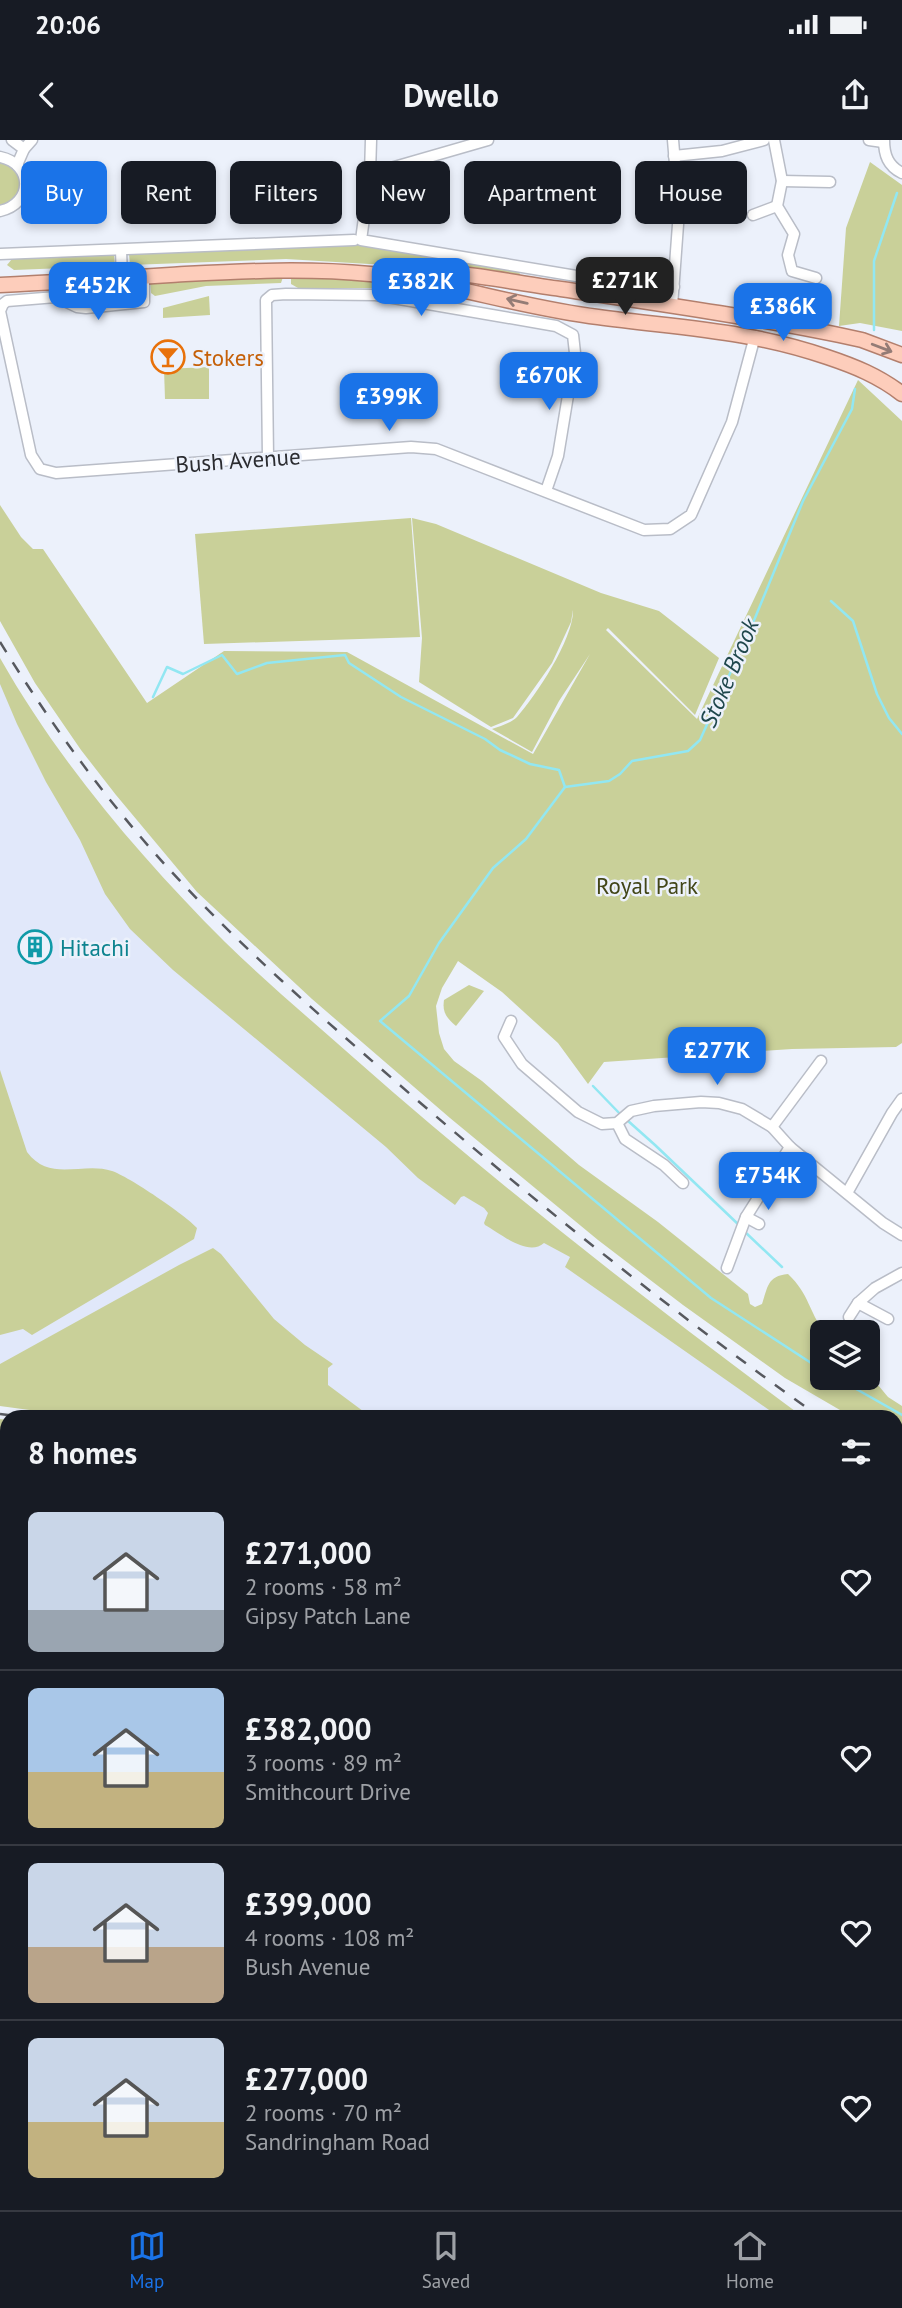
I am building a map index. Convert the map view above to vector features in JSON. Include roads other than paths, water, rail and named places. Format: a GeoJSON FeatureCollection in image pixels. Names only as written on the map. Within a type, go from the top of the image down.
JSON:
{"type":"FeatureCollection","features":[{"type":"Feature","properties":{"kind":"main road"},"geometry":{"type":"LineString","coordinates":[[0,285],[287,270],[371,274],[447,286],[575,314],[707,328],[755,336],[801,348],[858,368],[883,379],[902,394]]}},
{"type":"Feature","properties":{"kind":"main road"},"geometry":{"type":"LineString","coordinates":[[371,274],[419,271],[460,275],[672,306],[862,340],[902,355]]}},
{"type":"Feature","properties":{"kind":"main road"},"geometry":{"type":"LineString","coordinates":[[672,306],[674,318],[707,328]]}},
{"type":"Feature","properties":{"kind":"main road"},"geometry":{"type":"LineString","coordinates":[[755,336],[761,321]]}},
{"type":"Feature","properties":{"kind":"street"},"geometry":{"type":"LineString","coordinates":[[12,140],[24,149]]}},
{"type":"Feature","properties":{"kind":"street"},"geometry":{"type":"LineString","coordinates":[[17,164],[32,140]]}},
{"type":"Feature","properties":{"kind":"street"},"geometry":{"type":"LineString","coordinates":[[370,161],[371,140]]}},
{"type":"Feature","properties":{"kind":"street"},"geometry":{"type":"LineString","coordinates":[[415,161],[488,140]]}},
{"type":"Feature","properties":{"kind":"street"},"geometry":{"type":"LineString","coordinates":[[672,306],[678,211],[673,140]]}},
{"type":"Feature","properties":{"kind":"street"},"geometry":{"type":"LineString","coordinates":[[674,156],[722,151],[764,140]]}},
{"type":"Feature","properties":{"kind":"street"},"geometry":{"type":"LineString","coordinates":[[774,140],[782,181],[777,206],[794,234],[788,255],[792,271]]}},
{"type":"Feature","properties":{"kind":"street"},"geometry":{"type":"LineString","coordinates":[[869,140],[884,141],[886,157],[892,166],[902,173]]}},
{"type":"Feature","properties":{"kind":"street"},"geometry":{"type":"LineString","coordinates":[[0,158],[17,164],[25,180],[25,189],[16,204],[0,212]]}},
{"type":"Feature","properties":{"kind":"street"},"geometry":{"type":"LineString","coordinates":[[782,181],[830,182]]}},
{"type":"Feature","properties":{"kind":"street"},"geometry":{"type":"LineString","coordinates":[[753,215],[777,206]]}},
{"type":"Feature","properties":{"kind":"street"},"geometry":{"type":"LineString","coordinates":[[358,240],[361,224]]}},
{"type":"Feature","properties":{"kind":"street"},"geometry":{"type":"LineString","coordinates":[[0,254],[342,246],[358,240],[642,287],[674,287]]}},
{"type":"Feature","properties":{"kind":"street"},"geometry":{"type":"LineString","coordinates":[[121,250],[122,278]]}},
{"type":"Feature","properties":{"kind":"street"},"geometry":{"type":"LineString","coordinates":[[286,294],[287,270]]}},
{"type":"Feature","properties":{"kind":"street"},"geometry":{"type":"LineString","coordinates":[[792,271],[816,278]]}},
{"type":"Feature","properties":{"kind":"street"},"geometry":{"type":"LineString","coordinates":[[784,282],[792,271]]}},
{"type":"Feature","properties":{"kind":"street","name":"Bush Avenue"},"geometry":{"type":"LineString","coordinates":[[144,276],[145,302],[86,308],[56,298],[7,301],[3,304],[0,311],[31,455],[40,469],[56,473],[411,447],[436,449],[644,530],[670,529],[691,515],[732,422],[755,336]]}},
{"type":"Feature","properties":{"kind":"street"},"geometry":{"type":"LineString","coordinates":[[268,458],[266,300],[272,295],[286,294],[376,295],[556,326],[573,335],[575,353],[558,456],[546,491]]}},
{"type":"Feature","properties":{"kind":"street"},"geometry":{"type":"LineString","coordinates":[[511,1020],[500,1037],[522,1064],[578,1112],[602,1124],[617,1123],[631,1111],[642,1108],[701,1102],[742,1109],[772,1127],[790,1147],[883,1223],[902,1235]]}},
{"type":"Feature","properties":{"kind":"street"},"geometry":{"type":"LineString","coordinates":[[772,1127],[821,1060]]}},
{"type":"Feature","properties":{"kind":"street"},"geometry":{"type":"LineString","coordinates":[[847,1192],[902,1099]]}},
{"type":"Feature","properties":{"kind":"street"},"geometry":{"type":"LineString","coordinates":[[617,1123],[625,1139],[664,1165],[683,1184]]}},
{"type":"Feature","properties":{"kind":"street"},"geometry":{"type":"LineString","coordinates":[[727,1268],[746,1217],[790,1147]]}},
{"type":"Feature","properties":{"kind":"street"},"geometry":{"type":"LineString","coordinates":[[746,1217],[759,1224]]}},
{"type":"Feature","properties":{"kind":"street"},"geometry":{"type":"LineString","coordinates":[[849,1317],[858,1303],[875,1288],[902,1273]]}},
{"type":"Feature","properties":{"kind":"street"},"geometry":{"type":"LineString","coordinates":[[858,1303],[888,1319]]}},
{"type":"Feature","properties":{"kind":"waterway","name":"Stoke Brook"},"geometry":{"type":"LineString","coordinates":[[874,330],[874,261],[897,193]]}},
{"type":"Feature","properties":{"kind":"waterway","name":"Stoke Brook"},"geometry":{"type":"LineString","coordinates":[[810,1362],[711,1298],[380,1021],[409,996],[439,943],[493,868],[526,839],[565,787],[609,781],[632,761],[688,751],[700,740],[755,618],[803,501],[852,409],[855,389]]}},
{"type":"Feature","properties":{"kind":"waterway"},"geometry":{"type":"LineString","coordinates":[[831,601],[853,621],[877,694],[889,718],[902,734]]}},
{"type":"Feature","properties":{"kind":"waterway"},"geometry":{"type":"LineString","coordinates":[[153,697],[167,667],[183,674],[222,655],[237,674],[267,663],[345,655],[349,663],[401,697],[530,764],[559,770],[565,787]]}},
{"type":"Feature","properties":{"kind":"waterway"},"geometry":{"type":"LineString","coordinates":[[593,1086],[622,1116]]}},
{"type":"Feature","properties":{"kind":"waterway"},"geometry":{"type":"LineString","coordinates":[[627,1120],[740,1226]]}},
{"type":"Feature","properties":{"kind":"waterway"},"geometry":{"type":"LineString","coordinates":[[744,1231],[782,1267]]}},
{"type":"Feature","properties":{"kind":"waterway"},"geometry":{"type":"LineString","coordinates":[[858,1390],[893,1410]]}},
{"type":"Feature","properties":{"kind":"railway"},"geometry":{"type":"LineString","coordinates":[[0,642],[53,723],[110,800],[182,883],[247,948],[348,1040],[515,1183],[615,1264],[810,1410]]}},
{"type":"Feature","properties":{"kind":"place","name":"Stokers"},"geometry":{"type":"Point","coordinates":[168,357]}},
{"type":"Feature","properties":{"kind":"place","name":"Hitachi"},"geometry":{"type":"Point","coordinates":[35,947]}},
{"type":"Feature","properties":{"kind":"park label","name":"Royal Park"},"geometry":{"type":"Point","coordinates":[647,885]}}]}
